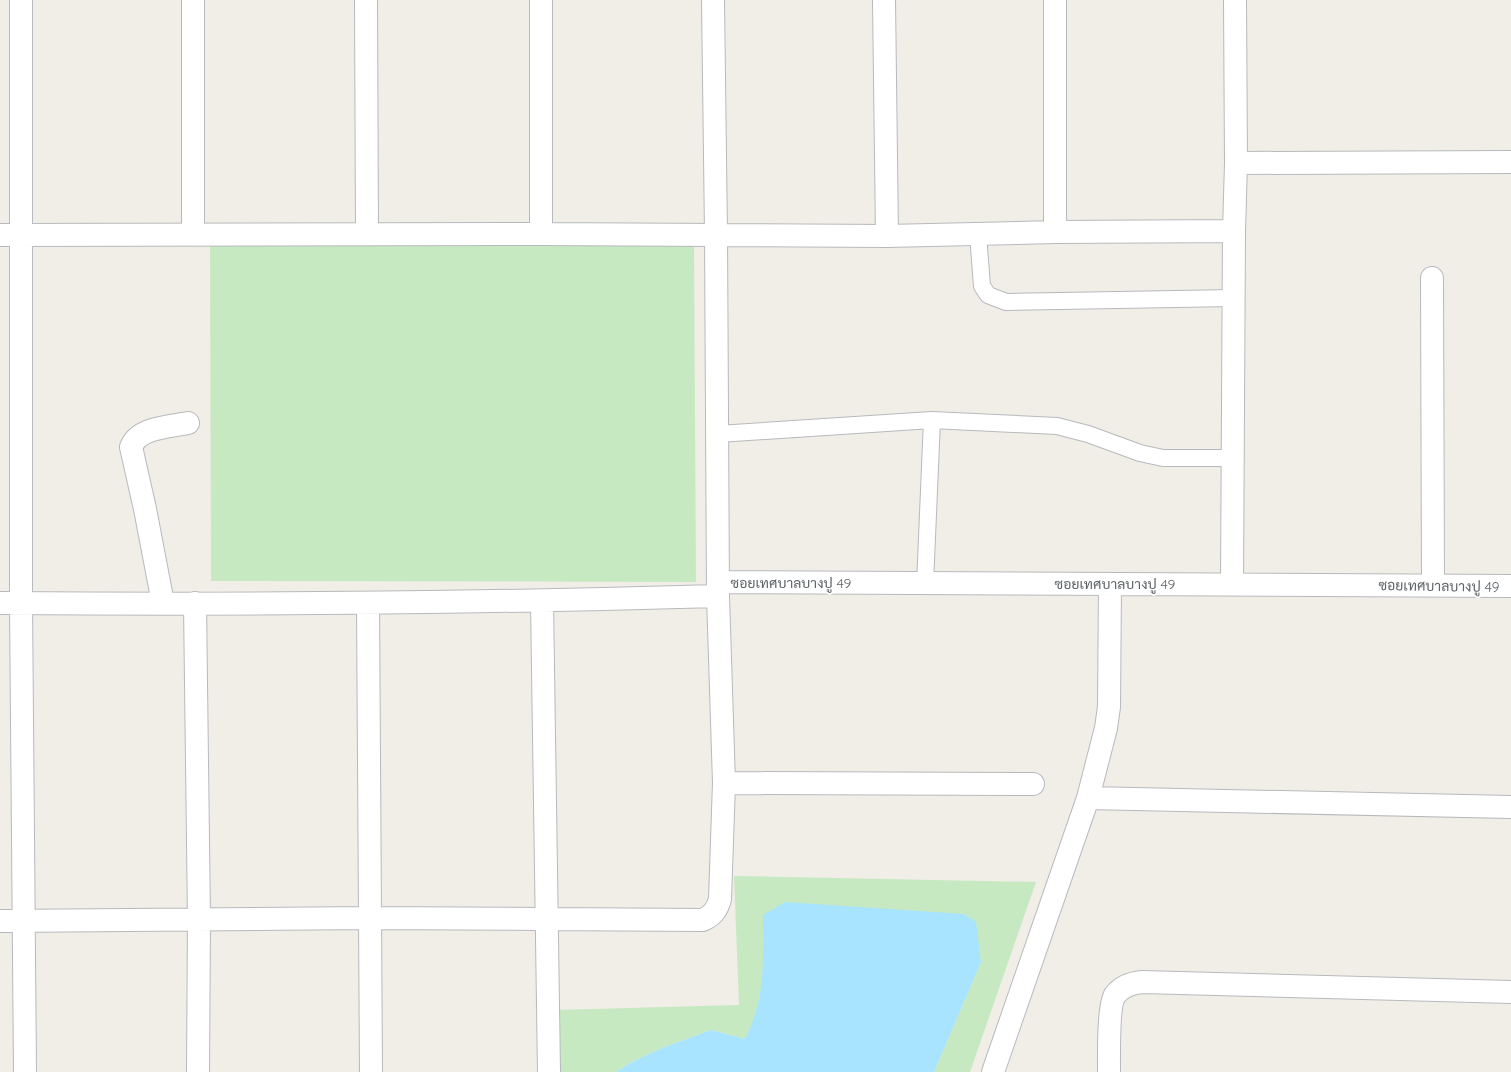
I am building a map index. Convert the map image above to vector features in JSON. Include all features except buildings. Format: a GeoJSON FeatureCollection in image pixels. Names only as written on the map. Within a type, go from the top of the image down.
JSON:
{"type":"FeatureCollection","features":[{"type":"Feature","properties":{"kind":"street"},"geometry":{"type":"LineString","coordinates":[[21,0],[10,236],[10,603],[24,921],[25,1072]]}},
{"type":"Feature","properties":{"kind":"street"},"geometry":{"type":"LineString","coordinates":[[193,0],[193,234]]}},
{"type":"Feature","properties":{"kind":"street"},"geometry":{"type":"LineString","coordinates":[[366,0],[367,234]]}},
{"type":"Feature","properties":{"kind":"street"},"geometry":{"type":"LineString","coordinates":[[541,0],[542,234]]}},
{"type":"Feature","properties":{"kind":"street"},"geometry":{"type":"LineString","coordinates":[[0,921],[370,918],[703,920],[711,916],[717,908],[720,899],[724,783],[718,589],[716,234],[712,0]]}},
{"type":"Feature","properties":{"kind":"street"},"geometry":{"type":"LineString","coordinates":[[884,0],[887,236]]}},
{"type":"Feature","properties":{"kind":"street"},"geometry":{"type":"LineString","coordinates":[[1055,0],[1056,232]]}},
{"type":"Feature","properties":{"kind":"street"},"geometry":{"type":"LineString","coordinates":[[1232,584],[1236,0]]}},
{"type":"Feature","properties":{"kind":"street"},"geometry":{"type":"LineString","coordinates":[[1236,163],[1511,162]]}},
{"type":"Feature","properties":{"kind":"street"},"geometry":{"type":"LineString","coordinates":[[10,236],[193,234],[716,234],[887,236],[1056,232],[1234,231]]}},
{"type":"Feature","properties":{"kind":"street"},"geometry":{"type":"LineString","coordinates":[[1432,278],[1433,585]]}},
{"type":"Feature","properties":{"kind":"street"},"geometry":{"type":"LineString","coordinates":[[162,603],[145,509],[131,447],[139,436],[149,431],[188,423]]}},
{"type":"Feature","properties":{"kind":"street","name":"ซอยเทศบาลบางปู 49"},"geometry":{"type":"LineString","coordinates":[[10,603],[368,603],[542,601],[718,589],[925,584],[1511,586]]}},
{"type":"Feature","properties":{"kind":"street"},"geometry":{"type":"LineString","coordinates":[[993,1072],[1088,798],[1106,728],[1110,707],[1110,585]]}},
{"type":"Feature","properties":{"kind":"street"},"geometry":{"type":"LineString","coordinates":[[542,601],[548,918],[549,1072]]}},
{"type":"Feature","properties":{"kind":"street"},"geometry":{"type":"LineString","coordinates":[[195,603],[199,920],[198,1072]]}},
{"type":"Feature","properties":{"kind":"street"},"geometry":{"type":"LineString","coordinates":[[368,603],[371,1072]]}},
{"type":"Feature","properties":{"kind":"street"},"geometry":{"type":"LineString","coordinates":[[724,783],[1033,784]]}},
{"type":"Feature","properties":{"kind":"street"},"geometry":{"type":"LineString","coordinates":[[1088,798],[1511,807]]}},
{"type":"Feature","properties":{"kind":"street"},"geometry":{"type":"LineString","coordinates":[[1108,1072],[1111,1009],[1114,996],[1129,984],[1142,982],[1511,992]]}},
{"type":"Feature","properties":{"kind":"lane"},"geometry":{"type":"LineString","coordinates":[[978,234],[982,286],[988,295],[1006,302],[1234,298]]}},
{"type":"Feature","properties":{"kind":"lane"},"geometry":{"type":"LineString","coordinates":[[925,584],[932,420]]}},
{"type":"Feature","properties":{"kind":"lane"},"geometry":{"type":"LineString","coordinates":[[718,434],[932,420],[1057,426],[1088,434],[1140,453],[1163,458],[1232,458]]}},
{"type":"Feature","properties":{"kind":"green space"},"geometry":{"type":"Polygon","coordinates":[[[210,243],[694,244],[696,582],[211,581],[210,243]]]}},
{"type":"Feature","properties":{"kind":"green space"},"geometry":{"type":"Polygon","coordinates":[[[734,876],[1036,882],[970,1072],[934,1072],[981,962],[763,915],[764,973],[755,1019],[745,1039],[711,1030],[662,1048],[632,1062],[616,1072],[555,1072],[554,1010],[739,1005],[734,876]]]}},
{"type":"Feature","properties":{"kind":"water"},"geometry":{"type":"Polygon","coordinates":[[[785,902],[964,914],[976,922],[981,962],[934,1072],[616,1072],[632,1062],[662,1048],[711,1030],[745,1039],[757,1009],[760,994],[763,963],[763,915],[785,902]]]}}]}
